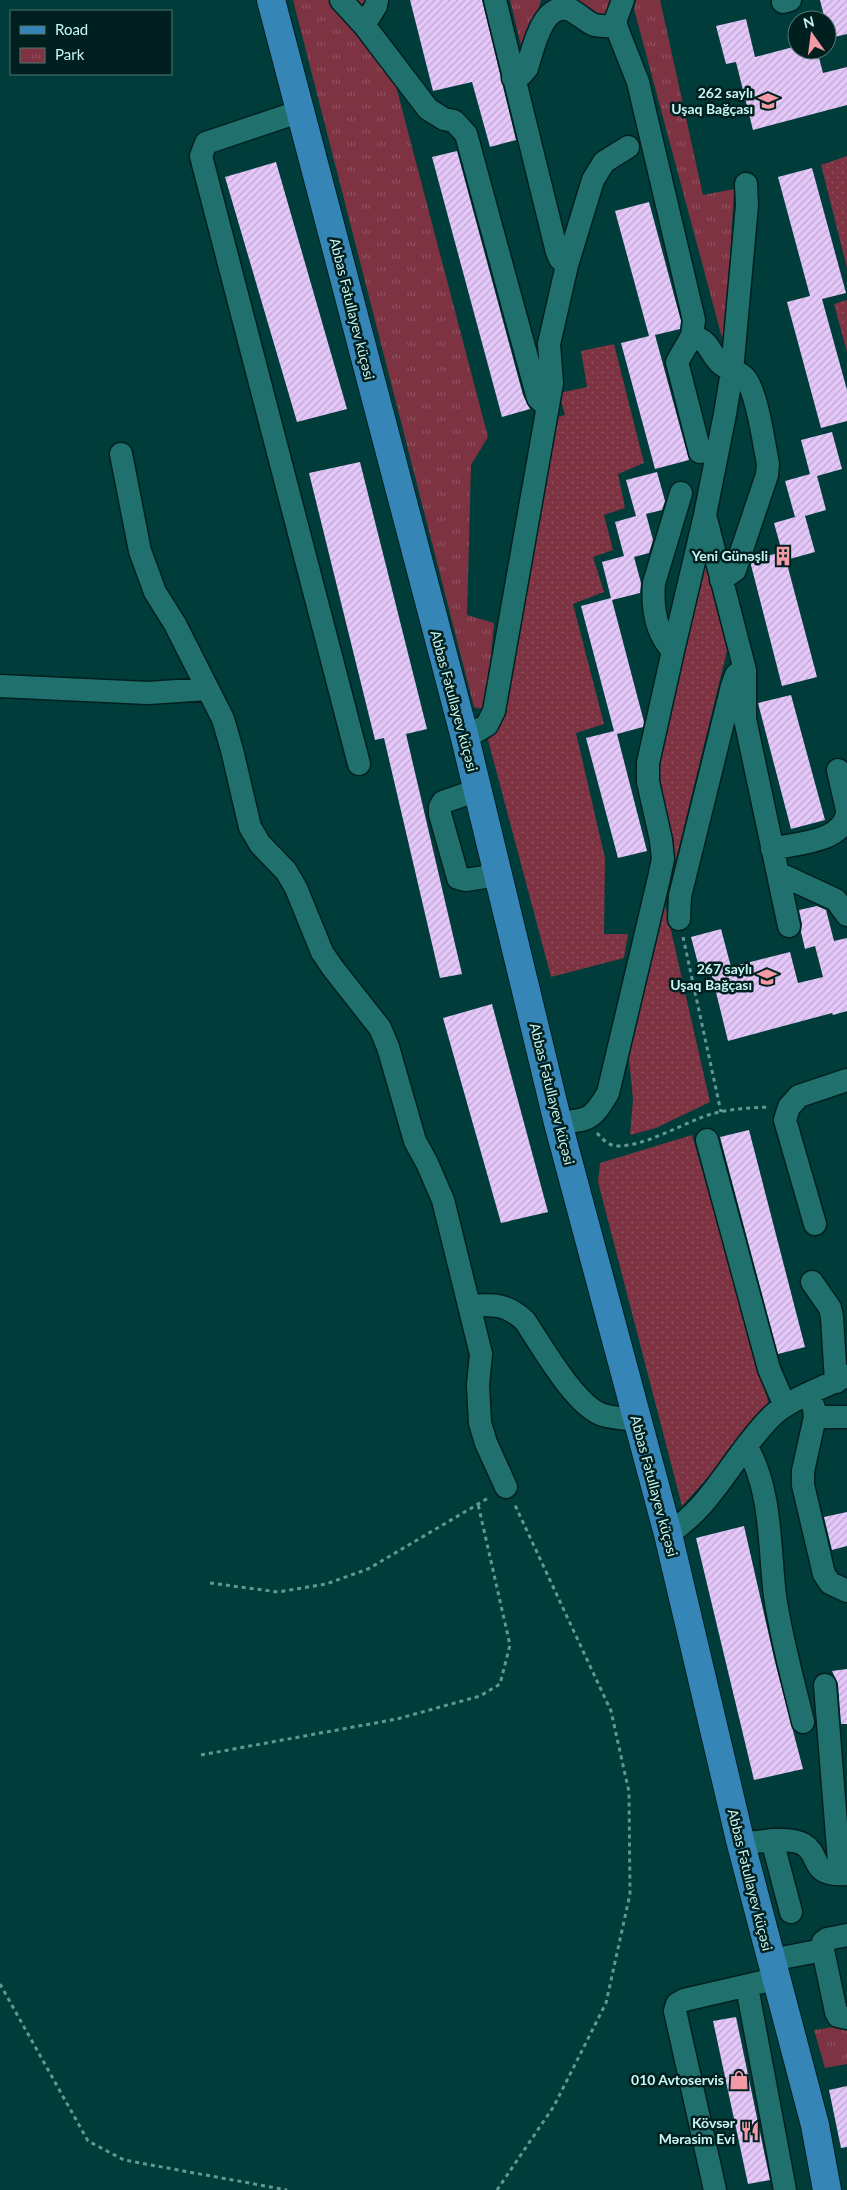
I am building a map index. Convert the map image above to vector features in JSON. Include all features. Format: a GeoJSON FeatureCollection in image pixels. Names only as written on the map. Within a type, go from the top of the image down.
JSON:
{"type":"FeatureCollection","features":[{"type":"Feature","properties":{"kind":"main road","name":"Abbas Fətullayev küçəsi"},"geometry":{"type":"LineString","coordinates":[[271,0],[465,738],[498,875],[571,1121],[637,1420],[668,1534],[741,1844],[817,2133],[827,2190]]}},
{"type":"Feature","properties":{"kind":"lane"},"geometry":{"type":"LineString","coordinates":[[341,0],[364,25],[428,109],[444,119],[454,121],[466,134],[538,398],[547,406]]}},
{"type":"Feature","properties":{"kind":"lane"},"geometry":{"type":"LineString","coordinates":[[364,25],[376,6],[377,0]]}},
{"type":"Feature","properties":{"kind":"lane"},"geometry":{"type":"LineString","coordinates":[[495,0],[557,252],[560,259],[567,265]]}},
{"type":"Feature","properties":{"kind":"lane"},"geometry":{"type":"LineString","coordinates":[[623,0],[616,19],[616,26],[638,82],[694,320],[692,336],[677,362],[700,452]]}},
{"type":"Feature","properties":{"kind":"lane"},"geometry":{"type":"LineString","coordinates":[[514,78],[522,74],[527,68],[543,18],[554,7],[570,8],[596,27],[616,26]]}},
{"type":"Feature","properties":{"kind":"lane"},"geometry":{"type":"LineString","coordinates":[[301,111],[206,143],[201,156],[359,764]]}},
{"type":"Feature","properties":{"kind":"lane"},"geometry":{"type":"LineString","coordinates":[[465,738],[487,725],[494,711],[552,383],[549,344],[567,265],[593,180],[604,162],[628,147]]}},
{"type":"Feature","properties":{"kind":"lane"},"geometry":{"type":"LineString","coordinates":[[571,1121],[597,1112],[608,1092],[663,859],[661,840],[648,782],[648,763],[705,515],[732,371],[747,205],[746,184]]}},
{"type":"Feature","properties":{"kind":"lane"},"geometry":{"type":"LineString","coordinates":[[692,336],[709,345],[716,359],[725,368],[742,375],[753,392],[768,464],[767,475],[735,570],[721,580]]}},
{"type":"Feature","properties":{"kind":"lane"},"geometry":{"type":"LineString","coordinates":[[121,454],[143,559],[155,592],[175,624],[223,719],[250,827],[260,844],[286,872],[296,888],[322,952],[380,1028],[388,1047],[412,1135],[443,1200],[481,1354],[478,1385],[480,1423],[486,1443],[506,1488]]}},
{"type":"Feature","properties":{"kind":"lane"},"geometry":{"type":"LineString","coordinates":[[673,651],[666,643],[660,629],[653,605],[653,596],[654,583],[681,493]]}},
{"type":"Feature","properties":{"kind":"lane"},"geometry":{"type":"LineString","coordinates":[[705,515],[745,670],[745,719],[789,926]]}},
{"type":"Feature","properties":{"kind":"lane"},"geometry":{"type":"LineString","coordinates":[[679,919],[680,896],[732,686],[736,675],[745,670]]}},
{"type":"Feature","properties":{"kind":"lane"},"geometry":{"type":"LineString","coordinates":[[0,686],[148,693],[208,689]]}},
{"type":"Feature","properties":{"kind":"lane"},"geometry":{"type":"LineString","coordinates":[[838,770],[847,810]]}},
{"type":"Feature","properties":{"kind":"lane"},"geometry":{"type":"LineString","coordinates":[[478,790],[443,802],[440,807],[454,871],[458,878],[465,880],[498,875]]}},
{"type":"Feature","properties":{"kind":"lane"},"geometry":{"type":"LineString","coordinates":[[772,849],[827,837],[839,831],[845,823],[847,814]]}},
{"type":"Feature","properties":{"kind":"lane"},"geometry":{"type":"LineString","coordinates":[[778,873],[836,900],[847,915]]}},
{"type":"Feature","properties":{"kind":"lane"},"geometry":{"type":"LineString","coordinates":[[815,1224],[785,1120],[790,1107],[800,1096],[847,1080]]}},
{"type":"Feature","properties":{"kind":"lane"},"geometry":{"type":"LineString","coordinates":[[707,1140],[769,1369],[785,1406]]}},
{"type":"Feature","properties":{"kind":"lane"},"geometry":{"type":"LineString","coordinates":[[668,1534],[682,1525],[707,1501],[747,1447],[774,1415],[785,1406],[841,1379],[830,1308],[812,1282]]}},
{"type":"Feature","properties":{"kind":"lane"},"geometry":{"type":"LineString","coordinates":[[470,1306],[500,1305],[516,1313],[525,1321],[572,1390],[588,1407],[602,1415],[637,1420]]}},
{"type":"Feature","properties":{"kind":"lane"},"geometry":{"type":"LineString","coordinates":[[809,1395],[815,1417],[803,1471],[803,1485],[824,1574],[830,1583],[847,1592]]}},
{"type":"Feature","properties":{"kind":"lane"},"geometry":{"type":"LineString","coordinates":[[815,1417],[847,1417]]}},
{"type":"Feature","properties":{"kind":"lane"},"geometry":{"type":"LineString","coordinates":[[747,1447],[757,1465],[764,1490],[780,1628],[803,1722]]}},
{"type":"Feature","properties":{"kind":"lane"},"geometry":{"type":"LineString","coordinates":[[741,1844],[772,1840],[802,1844],[808,1849],[818,1866],[828,1873],[843,1874],[825,1685]]}},
{"type":"Feature","properties":{"kind":"lane"},"geometry":{"type":"LineString","coordinates":[[772,1840],[791,1912]]}},
{"type":"Feature","properties":{"kind":"lane"},"geometry":{"type":"LineString","coordinates":[[847,1935],[827,1939],[823,1942],[836,2012],[838,2016],[847,2018]]}},
{"type":"Feature","properties":{"kind":"lane"},"geometry":{"type":"LineString","coordinates":[[715,2190],[675,2011],[677,2004],[684,2000],[747,1987],[773,1970],[823,1950]]}},
{"type":"Feature","properties":{"kind":"lane"},"geometry":{"type":"LineString","coordinates":[[747,1987],[785,2190]]}},
{"type":"Feature","properties":{"kind":"path"},"geometry":{"type":"LineString","coordinates":[[679,919],[721,1112]]}},
{"type":"Feature","properties":{"kind":"path"},"geometry":{"type":"LineString","coordinates":[[571,1121],[610,1145],[620,1146],[655,1137],[703,1117],[721,1112],[740,1108],[790,1107]]}},
{"type":"Feature","properties":{"kind":"path"},"geometry":{"type":"LineString","coordinates":[[210,1583],[278,1592],[326,1584],[368,1569],[506,1488],[611,1711],[629,1792],[630,1894],[606,2003],[554,2106],[496,2190]]}},
{"type":"Feature","properties":{"kind":"path"},"geometry":{"type":"LineString","coordinates":[[201,1755],[396,1719],[480,1696],[500,1684],[510,1645],[478,1504]]}},
{"type":"Feature","properties":{"kind":"path"},"geometry":{"type":"LineString","coordinates":[[0,1984],[88,2141],[124,2160],[287,2190]]}},
{"type":"Feature","properties":{"kind":"green space"},"geometry":{"type":"Polygon","coordinates":[[[293,0],[369,0],[351,21],[396,86],[488,437],[471,465],[467,615],[494,623],[486,710],[474,707],[293,0]]]}},
{"type":"Feature","properties":{"kind":"green space"},"geometry":{"type":"Polygon","coordinates":[[[510,0],[541,0],[524,58],[510,0]]]}},
{"type":"Feature","properties":{"kind":"green space"},"geometry":{"type":"Polygon","coordinates":[[[576,0],[616,0],[611,14],[600,16],[576,0]]]}},
{"type":"Feature","properties":{"kind":"green space"},"geometry":{"type":"Polygon","coordinates":[[[636,0],[660,0],[703,195],[734,189],[725,349],[634,9],[636,0]]]}},
{"type":"Feature","properties":{"kind":"green space"},"geometry":{"type":"Polygon","coordinates":[[[847,156],[847,268],[821,165],[847,156]]]}},
{"type":"Feature","properties":{"kind":"green space"},"geometry":{"type":"Polygon","coordinates":[[[847,300],[847,352],[834,304],[847,300]]]}},
{"type":"Feature","properties":{"kind":"green space"},"geometry":{"type":"Polygon","coordinates":[[[614,344],[644,463],[618,474],[625,508],[604,515],[613,550],[593,557],[604,592],[573,604],[604,724],[576,733],[605,858],[604,934],[628,934],[624,958],[551,977],[488,740],[497,725],[551,419],[565,415],[559,393],[587,387],[581,351],[614,344]]]}},
{"type":"Feature","properties":{"kind":"green space"},"geometry":{"type":"Polygon","coordinates":[[[707,553],[728,647],[665,904],[710,1102],[656,1128],[630,1135],[633,1099],[628,1049],[663,899],[674,841],[656,776],[707,553]]]}},
{"type":"Feature","properties":{"kind":"green space"},"geometry":{"type":"Polygon","coordinates":[[[692,1135],[770,1408],[682,1506],[598,1182],[600,1163],[692,1135]]]}},
{"type":"Feature","properties":{"kind":"green space"},"geometry":{"type":"Polygon","coordinates":[[[847,2025],[847,2064],[825,2068],[814,2030],[847,2025]]]}},
{"type":"Feature","properties":{"kind":"building"},"geometry":{"type":"Polygon","coordinates":[[[410,0],[482,0],[516,140],[490,147],[472,82],[433,91],[410,0]]]}},
{"type":"Feature","properties":{"kind":"building"},"geometry":{"type":"Polygon","coordinates":[[[820,0],[847,0],[847,34],[837,36],[837,10],[822,10],[820,0]]]}},
{"type":"Feature","properties":{"kind":"building"},"geometry":{"type":"Polygon","coordinates":[[[746,19],[755,57],[787,49],[787,60],[820,60],[823,73],[847,67],[847,105],[753,130],[736,62],[726,64],[716,26],[746,19]]]}},
{"type":"Feature","properties":{"kind":"building"},"geometry":{"type":"Polygon","coordinates":[[[457,151],[523,395],[530,409],[502,417],[432,157],[457,151]]]}},
{"type":"Feature","properties":{"kind":"building"},"geometry":{"type":"Polygon","coordinates":[[[276,162],[347,409],[297,422],[225,177],[276,162]]]}},
{"type":"Feature","properties":{"kind":"building"},"geometry":{"type":"Polygon","coordinates":[[[812,168],[846,293],[822,299],[847,390],[847,421],[821,428],[787,302],[810,296],[778,177],[812,168]]]}},
{"type":"Feature","properties":{"kind":"building"},"geometry":{"type":"Polygon","coordinates":[[[649,202],[681,321],[680,329],[655,335],[689,460],[655,469],[621,343],[649,336],[615,211],[649,202]]]}},
{"type":"Feature","properties":{"kind":"building","name":"Yeni Günəşli"},"geometry":{"type":"Polygon","coordinates":[[[832,432],[842,469],[817,476],[826,510],[805,516],[815,552],[786,560],[817,677],[782,686],[751,565],[752,560],[782,552],[774,523],[795,517],[785,481],[810,474],[801,440],[832,432]]]}},
{"type":"Feature","properties":{"kind":"building"},"geometry":{"type":"Polygon","coordinates":[[[360,462],[427,729],[406,734],[462,974],[440,978],[384,738],[375,740],[309,473],[360,462]]]}},
{"type":"Feature","properties":{"kind":"building"},"geometry":{"type":"Polygon","coordinates":[[[657,472],[665,501],[662,510],[646,514],[653,540],[649,553],[634,557],[641,583],[640,593],[612,600],[644,722],[643,727],[617,734],[647,851],[618,858],[586,738],[614,731],[581,606],[611,598],[602,562],[624,556],[615,522],[636,516],[626,480],[657,472]]]}},
{"type":"Feature","properties":{"kind":"building"},"geometry":{"type":"Polygon","coordinates":[[[791,695],[825,820],[791,829],[758,703],[791,695]]]}},
{"type":"Feature","properties":{"kind":"building"},"geometry":{"type":"Polygon","coordinates":[[[817,906],[826,910],[834,941],[847,938],[847,1011],[833,1015],[832,1013],[728,1041],[711,972],[701,975],[691,937],[721,929],[731,967],[790,952],[798,983],[823,977],[815,946],[805,949],[799,910],[817,906]]]}},
{"type":"Feature","properties":{"kind":"building"},"geometry":{"type":"Polygon","coordinates":[[[492,1004],[548,1212],[501,1223],[443,1018],[492,1004]]]}},
{"type":"Feature","properties":{"kind":"building"},"geometry":{"type":"Polygon","coordinates":[[[749,1130],[805,1347],[778,1354],[720,1137],[749,1130]]]}},
{"type":"Feature","properties":{"kind":"building"},"geometry":{"type":"Polygon","coordinates":[[[847,1512],[847,1546],[832,1550],[824,1517],[847,1512]]]}},
{"type":"Feature","properties":{"kind":"building"},"geometry":{"type":"Polygon","coordinates":[[[744,1526],[775,1662],[803,1769],[754,1780],[696,1538],[744,1526]]]}},
{"type":"Feature","properties":{"kind":"building"},"geometry":{"type":"Polygon","coordinates":[[[847,1669],[847,1724],[841,1724],[838,1684],[832,1671],[847,1669]]]}},
{"type":"Feature","properties":{"kind":"building"},"geometry":{"type":"Polygon","coordinates":[[[736,2017],[770,2180],[748,2184],[713,2021],[736,2017]]]}},
{"type":"Feature","properties":{"kind":"building"},"geometry":{"type":"Polygon","coordinates":[[[847,2086],[847,2147],[841,2148],[829,2090],[847,2086]]]}},
{"type":"Feature","properties":{"kind":"place","name":"262 saylı Uşaq Bağçası"},"geometry":{"type":"Point","coordinates":[768,101]}},
{"type":"Feature","properties":{"kind":"place","name":"Yeni Günəşli"},"geometry":{"type":"Point","coordinates":[783,556]}},
{"type":"Feature","properties":{"kind":"place","name":"267 saylı Uşaq Bağçası"},"geometry":{"type":"Point","coordinates":[767,977]}},
{"type":"Feature","properties":{"kind":"place","name":"010 Avtoservis"},"geometry":{"type":"Point","coordinates":[739,2080]}},
{"type":"Feature","properties":{"kind":"place","name":"Kövsər Mərasim Evi"},"geometry":{"type":"Point","coordinates":[750,2131]}}]}
